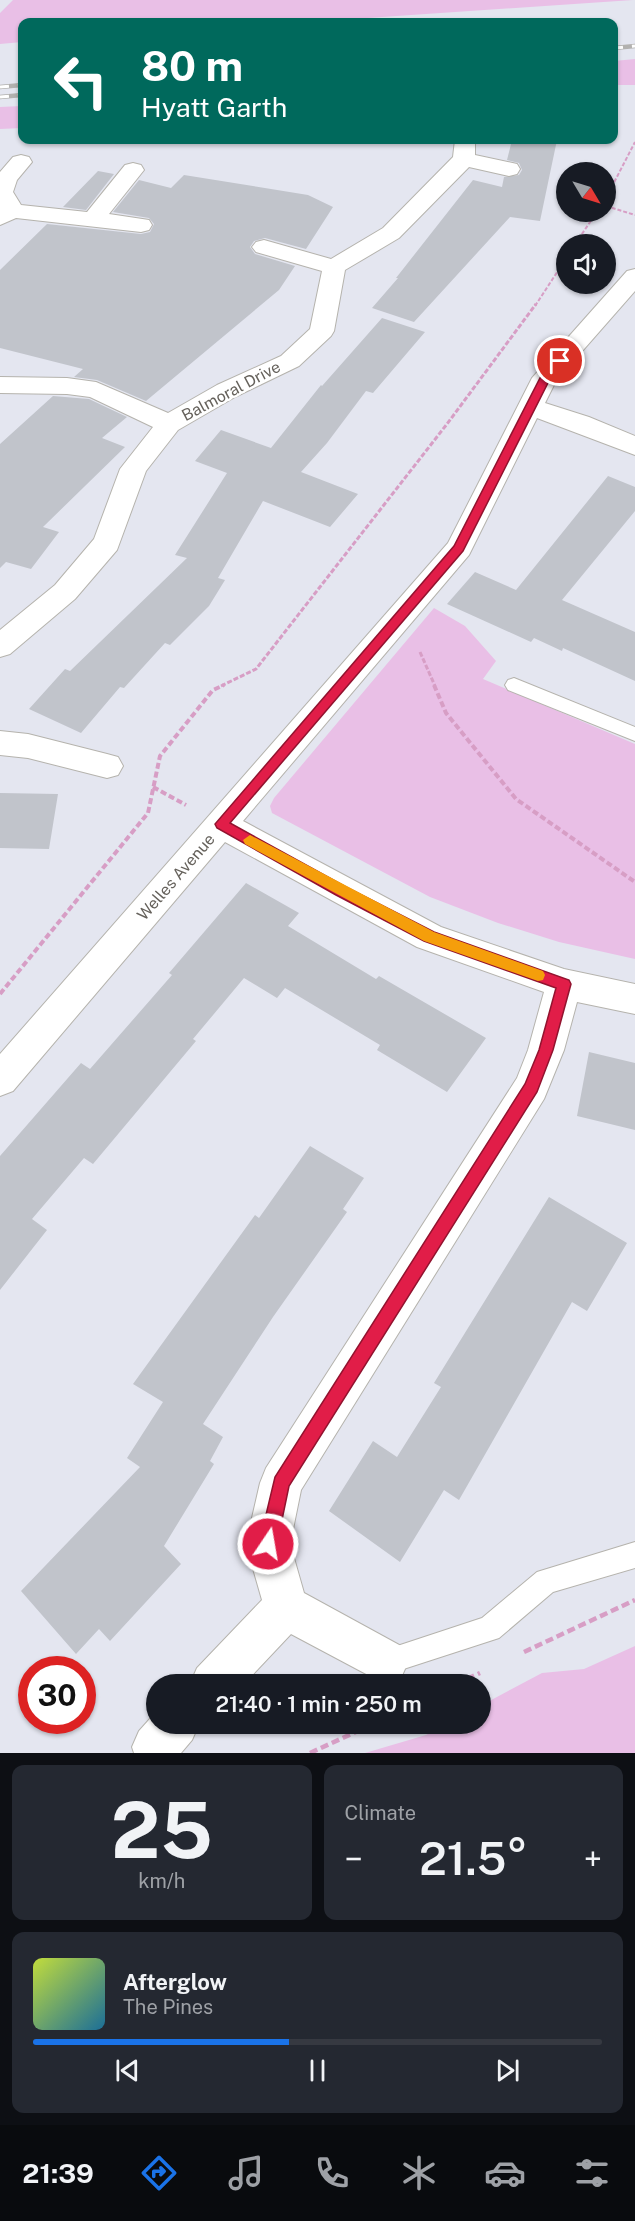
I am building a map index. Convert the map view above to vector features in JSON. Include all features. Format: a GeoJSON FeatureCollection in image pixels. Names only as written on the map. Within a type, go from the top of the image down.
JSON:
{"type":"FeatureCollection","features":[{"type":"Feature","properties":{"kind":"street"},"geometry":{"type":"LineString","coordinates":[[264,247],[334,267],[391,233],[465,149],[509,169]]}},
{"type":"Feature","properties":{"kind":"street"},"geometry":{"type":"LineString","coordinates":[[21,162],[8,178],[2,192],[6,215],[93,219],[141,225]]}},
{"type":"Feature","properties":{"kind":"street"},"geometry":{"type":"LineString","coordinates":[[93,219],[133,170]]}},
{"type":"Feature","properties":{"kind":"street","name":"Balmoral Drive"},"geometry":{"type":"LineString","coordinates":[[0,646],[64,592],[107,543],[134,469],[169,424],[226,391],[290,361],[322,332],[334,267]]}},
{"type":"Feature","properties":{"kind":"street","name":"Welles Avenue"},"geometry":{"type":"LineString","coordinates":[[0,1080],[459,548],[545,378],[635,276]]}},
{"type":"Feature","properties":{"kind":"street"},"geometry":{"type":"LineString","coordinates":[[0,385],[67,386],[96,390],[169,424]]}},
{"type":"Feature","properties":{"kind":"street"},"geometry":{"type":"LineString","coordinates":[[530,407],[580,423],[635,446]]}},
{"type":"Feature","properties":{"kind":"street"},"geometry":{"type":"LineString","coordinates":[[0,743],[28,747],[107,766]]}},
{"type":"Feature","properties":{"kind":"street"},"geometry":{"type":"LineString","coordinates":[[221,824],[429,937],[564,984],[635,999]]}},
{"type":"Feature","properties":{"kind":"street"},"geometry":{"type":"LineString","coordinates":[[385,1662],[286,1606],[268,1544],[281,1483],[531,1087],[546,1050],[564,984]]}},
{"type":"Feature","properties":{"kind":"street"},"geometry":{"type":"LineString","coordinates":[[222,1674],[286,1606]]}},
{"type":"Feature","properties":{"kind":"lane"},"geometry":{"type":"LineString","coordinates":[[514,685],[635,734]]}},
{"type":"Feature","properties":{"kind":"lane"},"geometry":{"type":"LineString","coordinates":[[385,1662],[490,1629],[546,1581],[635,1556]]}},
{"type":"Feature","properties":{"kind":"path"},"geometry":{"type":"LineString","coordinates":[[616,179],[635,142]]}},
{"type":"Feature","properties":{"kind":"path"},"geometry":{"type":"LineString","coordinates":[[616,209],[635,215]]}},
{"type":"Feature","properties":{"kind":"path"},"geometry":{"type":"LineString","coordinates":[[0,994],[148,813],[160,756],[213,690],[256,669],[447,424],[556,274]]}},
{"type":"Feature","properties":{"kind":"path"},"geometry":{"type":"LineString","coordinates":[[393,626],[419,650],[446,713],[516,799],[635,882]]}},
{"type":"Feature","properties":{"kind":"path"},"geometry":{"type":"LineString","coordinates":[[519,1655],[635,1600]]}},
{"type":"Feature","properties":{"kind":"path"},"geometry":{"type":"LineString","coordinates":[[479,1674],[488,1670]]}},
{"type":"Feature","properties":{"kind":"path"},"geometry":{"type":"LineString","coordinates":[[310,1753],[351,1734]]}},
{"type":"Feature","properties":{"kind":"shaded area"},"geometry":{"type":"Polygon","coordinates":[[[13,0],[633,0],[368,18],[18,18],[18,42],[0,44],[0,13],[13,0]]]}},
{"type":"Feature","properties":{"kind":"shaded area"},"geometry":{"type":"Polygon","coordinates":[[[635,59],[635,85],[618,85],[618,61],[635,59]]]}},
{"type":"Feature","properties":{"kind":"shaded area"},"geometry":{"type":"Polygon","coordinates":[[[18,106],[18,128],[0,129],[0,107],[18,106]]]}},
{"type":"Feature","properties":{"kind":"shaded area"},"geometry":{"type":"Polygon","coordinates":[[[434,608],[465,626],[496,661],[483,679],[635,744],[635,959],[559,942],[498,923],[430,897],[272,813],[270,806],[274,798],[434,608]]]}},
{"type":"Feature","properties":{"kind":"shaded area"},"geometry":{"type":"Polygon","coordinates":[[[635,1646],[635,1753],[365,1753],[428,1734],[491,1734],[491,1700],[542,1673],[584,1669],[635,1646]]]}},
{"type":"Feature","properties":{"kind":"building"},"geometry":{"type":"Polygon","coordinates":[[[511,144],[556,144],[540,221],[510,217],[414,322],[372,308],[398,278],[396,278],[473,180],[502,187],[504,177],[519,175],[522,170],[519,163],[507,160],[511,144]]]}},
{"type":"Feature","properties":{"kind":"building"},"geometry":{"type":"Polygon","coordinates":[[[98,171],[114,174],[86,210],[63,207],[98,171]]]}},
{"type":"Feature","properties":{"kind":"building"},"geometry":{"type":"Polygon","coordinates":[[[184,175],[308,195],[333,207],[306,249],[265,238],[254,241],[250,247],[255,254],[295,266],[279,290],[146,401],[97,380],[74,377],[83,369],[0,348],[0,270],[47,224],[141,234],[150,232],[154,224],[149,218],[113,212],[139,180],[171,188],[184,175]]]}},
{"type":"Feature","properties":{"kind":"building"},"geometry":{"type":"Polygon","coordinates":[[[382,318],[425,332],[373,393],[366,391],[327,443],[301,472],[358,494],[330,527],[263,501],[218,578],[225,580],[209,606],[170,645],[165,643],[124,688],[120,687],[81,733],[29,709],[65,669],[70,671],[187,558],[175,555],[227,473],[195,461],[221,430],[271,448],[321,385],[382,318]]]}},
{"type":"Feature","properties":{"kind":"building"},"geometry":{"type":"Polygon","coordinates":[[[53,396],[89,399],[127,417],[102,438],[125,447],[43,527],[59,532],[31,569],[6,562],[0,568],[0,444],[53,396]]]}},
{"type":"Feature","properties":{"kind":"building"},"geometry":{"type":"Polygon","coordinates":[[[608,476],[635,487],[635,511],[562,600],[635,632],[635,681],[563,648],[562,651],[534,638],[531,642],[447,604],[475,572],[516,590],[608,476]]]}},
{"type":"Feature","properties":{"kind":"building"},"geometry":{"type":"Polygon","coordinates":[[[0,793],[58,794],[49,849],[0,848],[0,793]]]}},
{"type":"Feature","properties":{"kind":"building"},"geometry":{"type":"Polygon","coordinates":[[[246,883],[299,913],[288,926],[376,979],[379,976],[486,1038],[447,1092],[377,1050],[380,1045],[285,988],[277,998],[244,978],[193,1039],[196,1041],[93,1164],[84,1158],[32,1219],[47,1230],[0,1290],[0,1156],[81,1063],[90,1069],[172,975],[169,973],[246,883]]]}},
{"type":"Feature","properties":{"kind":"building"},"geometry":{"type":"Polygon","coordinates":[[[589,1052],[635,1063],[635,1130],[577,1116],[589,1052]]]}},
{"type":"Feature","properties":{"kind":"building"},"geometry":{"type":"Polygon","coordinates":[[[310,1146],[364,1178],[343,1209],[347,1212],[273,1317],[203,1424],[223,1437],[210,1461],[214,1464],[164,1546],[181,1564],[110,1641],[99,1629],[76,1654],[21,1591],[140,1467],[127,1458],[163,1402],[133,1384],[255,1215],[259,1218],[310,1146]]]}},
{"type":"Feature","properties":{"kind":"building"},"geometry":{"type":"Polygon","coordinates":[[[549,1197],[627,1243],[587,1311],[572,1302],[459,1500],[444,1490],[400,1562],[329,1511],[373,1441],[397,1457],[441,1387],[434,1383],[549,1197]]]}},
{"type":"Feature","properties":{"kind":"railway"},"geometry":{"type":"LineString","coordinates":[[618,48],[635,46]]}},
{"type":"Feature","properties":{"kind":"railway"},"geometry":{"type":"LineString","coordinates":[[0,87],[18,85]]}},
{"type":"Feature","properties":{"kind":"railway"},"geometry":{"type":"LineString","coordinates":[[0,97],[18,95]]}},
{"type":"Feature","properties":{"kind":"slow traffic"},"geometry":{"type":"LineString","coordinates":[[250,840],[429,937],[538,975]]}},
{"type":"Feature","properties":{"kind":"route"},"geometry":{"type":"LineString","coordinates":[[268,1544],[281,1483],[531,1087],[546,1050],[564,984],[429,937],[221,824],[459,548],[545,378],[560,361]]}}]}
